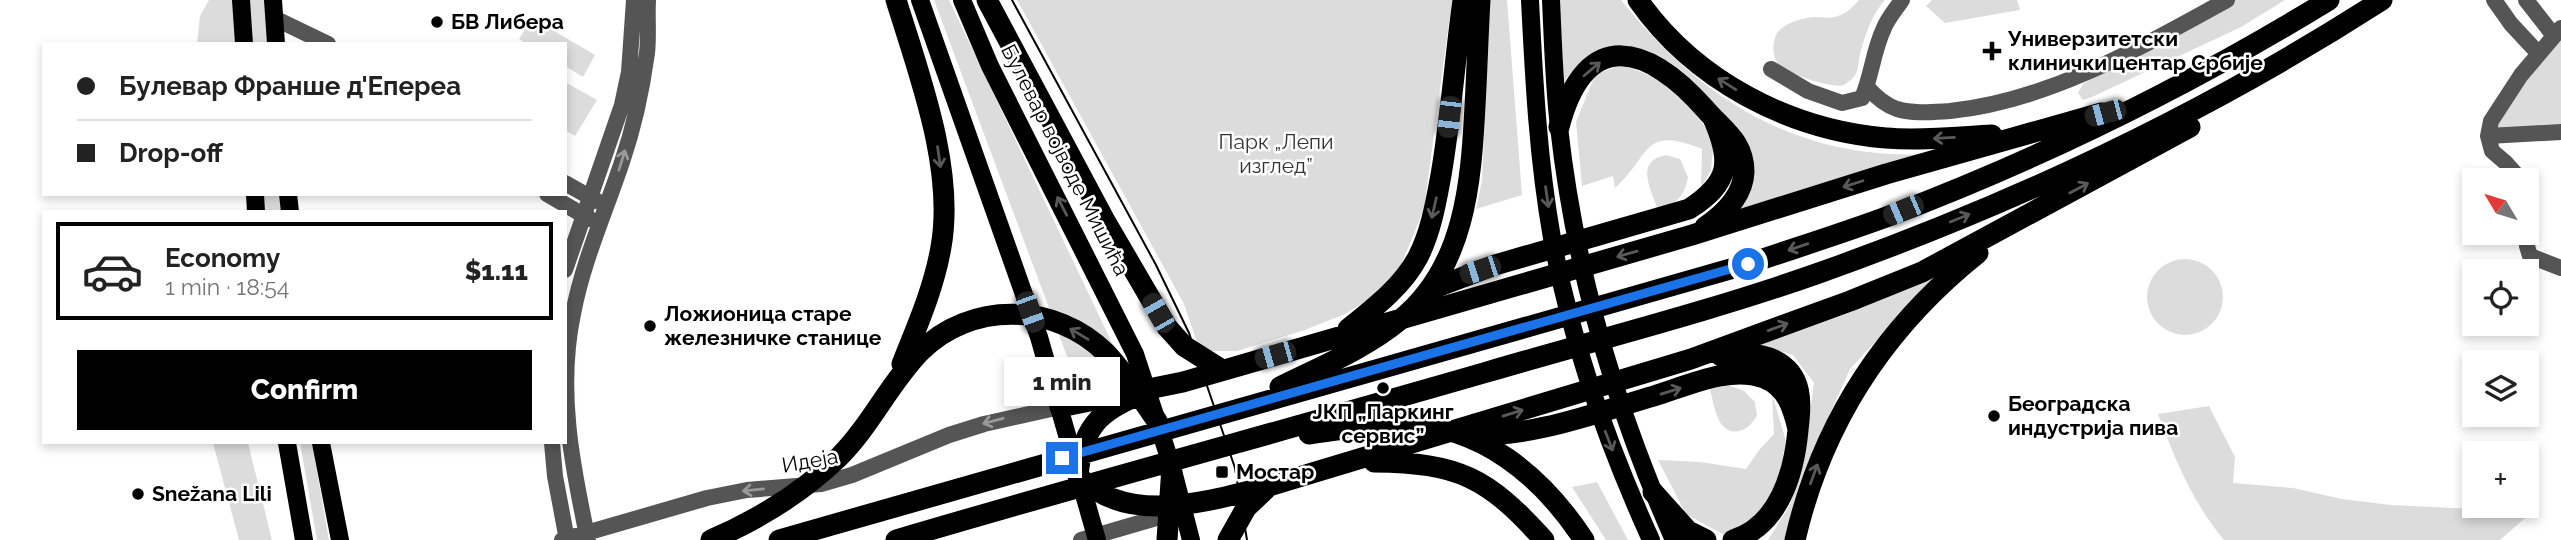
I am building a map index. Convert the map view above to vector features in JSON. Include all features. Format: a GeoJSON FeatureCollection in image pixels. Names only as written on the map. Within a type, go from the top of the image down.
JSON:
{"type":"FeatureCollection","features":[{"type":"Feature","properties":{"kind":"highway"},"geometry":{"type":"LineString","coordinates":[[894,386],[929,295],[942,245],[944,225],[936,137],[896,0]]}},
{"type":"Feature","properties":{"kind":"highway"},"geometry":{"type":"LineString","coordinates":[[987,0],[1104,219],[1163,320],[1184,346],[1222,370]]}},
{"type":"Feature","properties":{"kind":"highway"},"geometry":{"type":"LineString","coordinates":[[1339,337],[1394,290],[1410,269],[1422,246],[1437,199],[1447,141],[1463,0]]}},
{"type":"Feature","properties":{"kind":"highway"},"geometry":{"type":"LineString","coordinates":[[1234,410],[1382,334],[1410,311],[1429,290],[1449,257],[1465,204],[1471,172],[1480,0]]}},
{"type":"Feature","properties":{"kind":"highway"},"geometry":{"type":"LineString","coordinates":[[1638,0],[1669,40],[1717,78],[1775,110],[1816,124],[1885,138],[1927,139],[2036,131]]}},
{"type":"Feature","properties":{"kind":"highway"},"geometry":{"type":"LineString","coordinates":[[779,540],[1748,264],[1889,216],[2079,135],[2151,100],[2221,64],[2329,0]]}},
{"type":"Feature","properties":{"kind":"highway"},"geometry":{"type":"LineString","coordinates":[[896,540],[1817,274],[2032,189],[2142,136],[2301,51],[2382,0]]}},
{"type":"Feature","properties":{"kind":"highway"},"geometry":{"type":"LineString","coordinates":[[1153,389],[1112,409],[1090,428],[1081,450],[1078,476],[1092,490],[1127,504],[1151,506],[1209,501],[1354,461],[1691,359],[1922,272],[2221,110],[2301,51]]}},
{"type":"Feature","properties":{"kind":"highway"},"geometry":{"type":"LineString","coordinates":[[1559,127],[1569,96],[1586,72],[1605,59],[1623,55],[1641,58],[1669,75],[1738,144],[1744,174],[1735,199],[1713,221],[1692,235]]}},
{"type":"Feature","properties":{"kind":"highway"},"geometry":{"type":"LineString","coordinates":[[1060,407],[1153,389],[1222,370],[1692,235],[1885,174],[2151,100]]}},
{"type":"Feature","properties":{"kind":"highway"},"geometry":{"type":"LineString","coordinates":[[1429,290],[1495,265],[1689,209],[1713,191],[1720,181],[1726,160],[1726,150],[1713,118]]}},
{"type":"Feature","properties":{"kind":"highway"},"geometry":{"type":"LineString","coordinates":[[1795,540],[1802,510],[1823,449],[1862,378],[1887,345],[1943,284],[2019,220]]}},
{"type":"Feature","properties":{"kind":"highway"},"geometry":{"type":"LineString","coordinates":[[711,540],[770,509],[821,473],[859,436],[894,386],[929,344],[960,323],[1015,313],[1036,316],[1071,329],[1104,352],[1121,370],[1157,421]]}},
{"type":"Feature","properties":{"kind":"highway"},"geometry":{"type":"LineString","coordinates":[[1691,359],[1754,354],[1776,360],[1796,380],[1800,392],[1802,405],[1794,461],[1787,485],[1766,519],[1754,531],[1733,540]]}},
{"type":"Feature","properties":{"kind":"highway"},"geometry":{"type":"LineString","coordinates":[[1462,435],[1490,436],[1542,428],[1708,380],[1741,374],[1767,379],[1783,391],[1790,401],[1798,429]]}},
{"type":"Feature","properties":{"kind":"highway"},"geometry":{"type":"LineString","coordinates":[[1237,442],[1400,424],[1427,425],[1462,435],[1506,455],[1528,472],[1554,499],[1583,538]]}},
{"type":"Feature","properties":{"kind":"highway"},"geometry":{"type":"LineString","coordinates":[[1354,461],[1429,464],[1464,474],[1498,494],[1544,540]]}},
{"type":"Feature","properties":{"kind":"highway"},"geometry":{"type":"LineString","coordinates":[[1167,540],[1172,467]]}},
{"type":"Feature","properties":{"kind":"highway"},"geometry":{"type":"LineString","coordinates":[[1228,540],[1246,508],[1269,486]]}},
{"type":"Feature","properties":{"kind":"highway"},"geometry":{"type":"LineString","coordinates":[[1653,492],[1688,530],[1706,540]]}},
{"type":"Feature","properties":{"kind":"main road"},"geometry":{"type":"LineString","coordinates":[[242,0],[244,42]]}},
{"type":"Feature","properties":{"kind":"main road"},"geometry":{"type":"LineString","coordinates":[[273,0],[276,42]]}},
{"type":"Feature","properties":{"kind":"main road"},"geometry":{"type":"LineString","coordinates":[[920,0],[1039,337],[1078,476],[1091,539]]}},
{"type":"Feature","properties":{"kind":"main road","name":"Булевар војводе Мишића"},"geometry":{"type":"LineString","coordinates":[[962,0],[996,77],[1135,354],[1172,467],[1191,540]]}},
{"type":"Feature","properties":{"kind":"main road"},"geometry":{"type":"LineString","coordinates":[[1530,0],[1537,130],[1552,238],[1576,337],[1599,415],[1651,540]]}},
{"type":"Feature","properties":{"kind":"main road"},"geometry":{"type":"LineString","coordinates":[[1551,0],[1559,127],[1571,214],[1590,303],[1616,395],[1674,540]]}},
{"type":"Feature","properties":{"kind":"main road"},"geometry":{"type":"LineString","coordinates":[[287,444],[304,540]]}},
{"type":"Feature","properties":{"kind":"main road"},"geometry":{"type":"LineString","coordinates":[[321,444],[340,540]]}},
{"type":"Feature","properties":{"kind":"street"},"geometry":{"type":"LineString","coordinates":[[567,264],[608,150],[627,83],[634,0]]}},
{"type":"Feature","properties":{"kind":"street"},"geometry":{"type":"LineString","coordinates":[[567,353],[583,269],[623,160],[639,98],[647,50],[648,0]]}},
{"type":"Feature","properties":{"kind":"street"},"geometry":{"type":"LineString","coordinates":[[1771,69],[1808,92],[1842,103],[1862,98],[1885,26],[1902,0]]}},
{"type":"Feature","properties":{"kind":"street"},"geometry":{"type":"LineString","coordinates":[[1867,87],[1878,99],[1896,109],[1917,113],[1966,109],[1999,102],[2032,93],[2097,67],[2227,0]]}},
{"type":"Feature","properties":{"kind":"street"},"geometry":{"type":"LineString","coordinates":[[2494,0],[2511,24],[2539,54]]}},
{"type":"Feature","properties":{"kind":"street"},"geometry":{"type":"LineString","coordinates":[[2511,168],[2492,151],[2488,136],[2491,121],[2521,75],[2557,32],[2526,0]]}},
{"type":"Feature","properties":{"kind":"street"},"geometry":{"type":"LineString","coordinates":[[274,18],[324,42]]}},
{"type":"Feature","properties":{"kind":"street"},"geometry":{"type":"LineString","coordinates":[[2488,136],[2561,132]]}},
{"type":"Feature","properties":{"kind":"street"},"geometry":{"type":"LineString","coordinates":[[567,184],[606,205]]}},
{"type":"Feature","properties":{"kind":"street"},"geometry":{"type":"LineString","coordinates":[[550,196],[599,224]]}},
{"type":"Feature","properties":{"kind":"street"},"geometry":{"type":"LineString","coordinates":[[2527,245],[2530,256],[2561,268]]}},
{"type":"Feature","properties":{"kind":"street"},"geometry":{"type":"LineString","coordinates":[[567,388],[569,443],[587,536]]}},
{"type":"Feature","properties":{"kind":"street","name":"Идеја"},"geometry":{"type":"LineString","coordinates":[[565,539],[587,536],[707,498],[821,484],[852,475],[960,431],[1021,414],[1060,407]]}},
{"type":"Feature","properties":{"kind":"street"},"geometry":{"type":"LineString","coordinates":[[552,444],[565,539]]}},
{"type":"Feature","properties":{"kind":"street"},"geometry":{"type":"LineString","coordinates":[[1091,539],[1209,501]]}},
{"type":"Feature","properties":{"kind":"green space"},"geometry":{"type":"Polygon","coordinates":[[[209,0],[234,0],[237,42],[197,42],[200,16],[209,0]]]}},
{"type":"Feature","properties":{"kind":"green space"},"geometry":{"type":"Polygon","coordinates":[[[241,0],[273,0],[276,42],[244,42],[241,0]]]}},
{"type":"Feature","properties":{"kind":"green space"},"geometry":{"type":"Polygon","coordinates":[[[934,0],[949,0],[1132,385],[1083,399],[934,0]]]}},
{"type":"Feature","properties":{"kind":"green space","name":"Парк „Лепи изглед”"},"geometry":{"type":"Polygon","coordinates":[[[1017,0],[1452,0],[1424,209],[1396,277],[1345,314],[1302,331],[1237,351],[1200,351],[1184,304],[1017,0]]]}},
{"type":"Feature","properties":{"kind":"green space"},"geometry":{"type":"Polygon","coordinates":[[[1490,0],[1507,0],[1522,195],[1476,209],[1482,180],[1490,0]]]}},
{"type":"Feature","properties":{"kind":"green space"},"geometry":{"type":"Polygon","coordinates":[[[1559,0],[1621,0],[1646,30],[1702,82],[1733,104],[1766,122],[1837,147],[1877,153],[1931,155],[1733,213],[1749,166],[1628,47],[1608,48],[1591,55],[1576,67],[1564,83],[1559,0]]]}},
{"type":"Feature","properties":{"kind":"green space"},"geometry":{"type":"Polygon","coordinates":[[[1859,0],[1885,0],[1870,25],[1857,70],[1851,80],[1844,85],[1830,85],[1799,76],[1778,64],[1774,45],[1780,29],[1806,18],[1838,16],[1850,10],[1859,0]]]}},
{"type":"Feature","properties":{"kind":"green space"},"geometry":{"type":"Polygon","coordinates":[[[1932,0],[2017,0],[2020,10],[1945,23],[1926,6],[1932,0]]]}},
{"type":"Feature","properties":{"kind":"green space"},"geometry":{"type":"Polygon","coordinates":[[[2235,0],[2285,0],[2241,27],[2092,97],[2083,100],[2078,93],[2083,84],[2110,67],[2235,0]]]}},
{"type":"Feature","properties":{"kind":"green space"},"geometry":{"type":"Polygon","coordinates":[[[532,18],[595,55],[583,77],[567,67],[567,42],[524,42],[519,39],[532,18]]]}},
{"type":"Feature","properties":{"kind":"green space"},"geometry":{"type":"Polygon","coordinates":[[[2561,37],[2561,135],[2494,128],[2528,75],[2561,37]]]}},
{"type":"Feature","properties":{"kind":"green space"},"geometry":{"type":"Polygon","coordinates":[[[1622,64],[1657,79],[1693,110],[1714,140],[1711,170],[1701,188],[1702,149],[1668,140],[1657,142],[1650,147],[1615,188],[1613,176],[1582,186],[1576,122],[1595,75],[1622,64]]]}},
{"type":"Feature","properties":{"kind":"green space"},"geometry":{"type":"Polygon","coordinates":[[[567,83],[597,100],[575,136],[567,131],[567,83]]]}},
{"type":"Feature","properties":{"kind":"green space"},"geometry":{"type":"Polygon","coordinates":[[[1666,155],[1680,159],[1688,177],[1678,199],[1659,213],[1649,187],[1647,170],[1656,158],[1666,155]]]}},
{"type":"Feature","properties":{"kind":"green space"},"geometry":{"type":"Polygon","coordinates":[[[255,196],[288,196],[290,210],[256,210],[255,196]]]}},
{"type":"Feature","properties":{"kind":"green space"},"geometry":{"type":"Polygon","coordinates":[[[2185,259],[2200,262],[2212,270],[2220,282],[2223,297],[2220,312],[2212,324],[2200,332],[2185,335],[2170,332],[2158,324],[2150,312],[2147,297],[2150,282],[2158,270],[2170,262],[2185,259]]]}},
{"type":"Feature","properties":{"kind":"green space"},"geometry":{"type":"Polygon","coordinates":[[[1940,272],[1850,369],[1825,425],[1792,524],[1790,540],[1768,540],[1790,505],[1805,448],[1814,383],[1793,355],[1759,345],[1940,272]]]}},
{"type":"Feature","properties":{"kind":"green space"},"geometry":{"type":"Polygon","coordinates":[[[1728,385],[1744,391],[1755,402],[1757,416],[1739,431],[1726,429],[1721,424],[1713,403],[1710,389],[1728,385]]]}},
{"type":"Feature","properties":{"kind":"green space"},"geometry":{"type":"Polygon","coordinates":[[[1772,394],[1786,441],[1778,480],[1760,519],[1726,536],[1686,514],[1658,460],[1700,462],[1746,469],[1774,434],[1772,394]]]}},
{"type":"Feature","properties":{"kind":"green space"},"geometry":{"type":"Polygon","coordinates":[[[2209,406],[2235,457],[2233,483],[2293,488],[2342,499],[2391,505],[2462,508],[2462,518],[2525,518],[2500,540],[2224,540],[2193,495],[2158,414],[2209,406]]]}},
{"type":"Feature","properties":{"kind":"green space"},"geometry":{"type":"Polygon","coordinates":[[[213,444],[248,444],[272,540],[239,540],[213,444]]]}},
{"type":"Feature","properties":{"kind":"green space"},"geometry":{"type":"Polygon","coordinates":[[[300,444],[312,444],[329,540],[317,540],[300,444]]]}},
{"type":"Feature","properties":{"kind":"green space"},"geometry":{"type":"Polygon","coordinates":[[[1597,482],[1628,540],[1606,540],[1572,487],[1597,482]]]}},
{"type":"Feature","properties":{"kind":"tram line"},"geometry":{"type":"LineString","coordinates":[[1012,0],[1156,265],[1189,333],[1235,468],[1247,540]]}},
{"type":"Feature","properties":{"kind":"place","name":"БВ Либера"},"geometry":{"type":"Point","coordinates":[437,22]}},
{"type":"Feature","properties":{"kind":"place","name":"Универзитетски клинички центар Србије"},"geometry":{"type":"Point","coordinates":[1992,51]}},
{"type":"Feature","properties":{"kind":"place","name":"Ложионица старе железничке станице"},"geometry":{"type":"Point","coordinates":[650,326]}},
{"type":"Feature","properties":{"kind":"place","name":"ЈКП „Паркинг сервис”"},"geometry":{"type":"Point","coordinates":[1383,388]}},
{"type":"Feature","properties":{"kind":"place","name":"Београдска индустрија пива"},"geometry":{"type":"Point","coordinates":[1994,416]}},
{"type":"Feature","properties":{"kind":"place","name":"Мостар"},"geometry":{"type":"Point","coordinates":[1222,472]}},
{"type":"Feature","properties":{"kind":"place","name":"Snežana Lili"},"geometry":{"type":"Point","coordinates":[138,494]}},
{"type":"Feature","properties":{"kind":"route"},"geometry":{"type":"LineString","coordinates":[[1062,458],[1748,264]]}}]}
